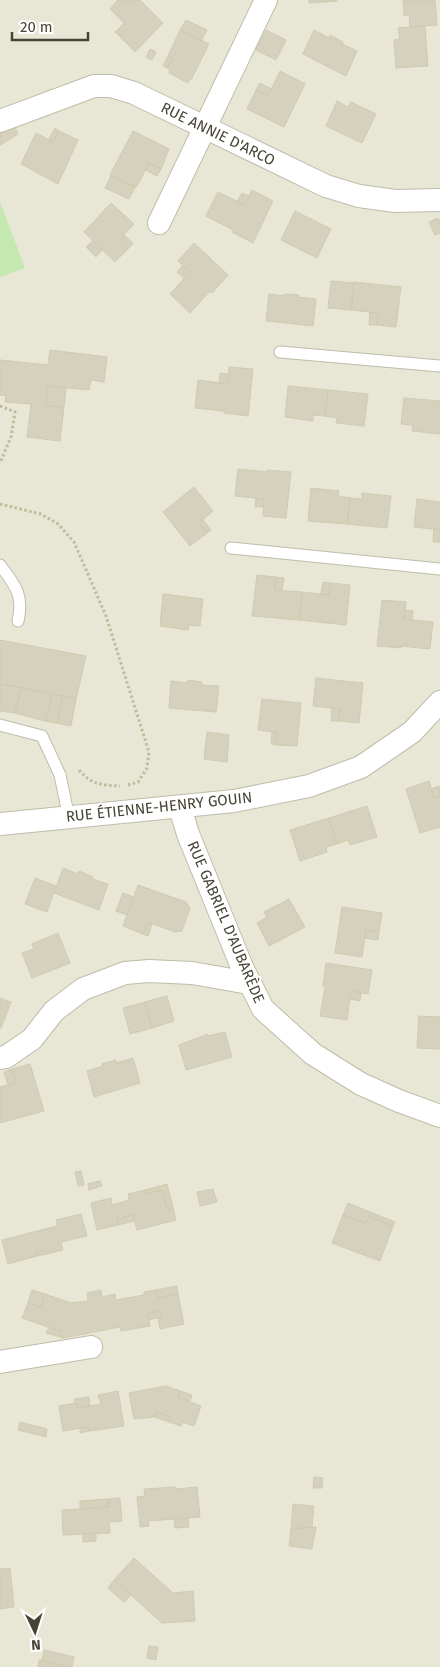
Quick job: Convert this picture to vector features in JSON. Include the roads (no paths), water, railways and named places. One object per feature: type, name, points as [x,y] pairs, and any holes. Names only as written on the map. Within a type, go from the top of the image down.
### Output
[{"type":"street","points":[[159,223],[266,0]]},
{"type":"street","name":"RUE ANNIE D'ARCO","points":[[0,121],[94,86],[111,86],[134,93],[326,186],[359,196],[395,201],[440,200]]},
{"type":"street","name":"RUE ÉTIENNE-HENRY GOUIN","points":[[0,824],[234,802],[309,786],[361,767],[412,732],[440,702]]},
{"type":"street","name":"RUE GABRIEL D'AUBARÈDE","points":[[180,806],[188,834],[249,983],[263,1009],[313,1054],[361,1084],[440,1116]]},
{"type":"street","points":[[0,1058],[6,1057],[32,1039],[54,1011],[83,989],[125,973],[149,971],[192,973],[249,983]]},
{"type":"street","points":[[0,1362],[91,1347]]},
{"type":"lane","points":[[280,352],[440,366]]},
{"type":"lane","points":[[231,548],[440,569]]},
{"type":"lane","points":[[0,565],[15,585],[21,607],[18,621]]},
{"type":"lane","points":[[0,725],[42,736],[60,775],[69,818]]}]
